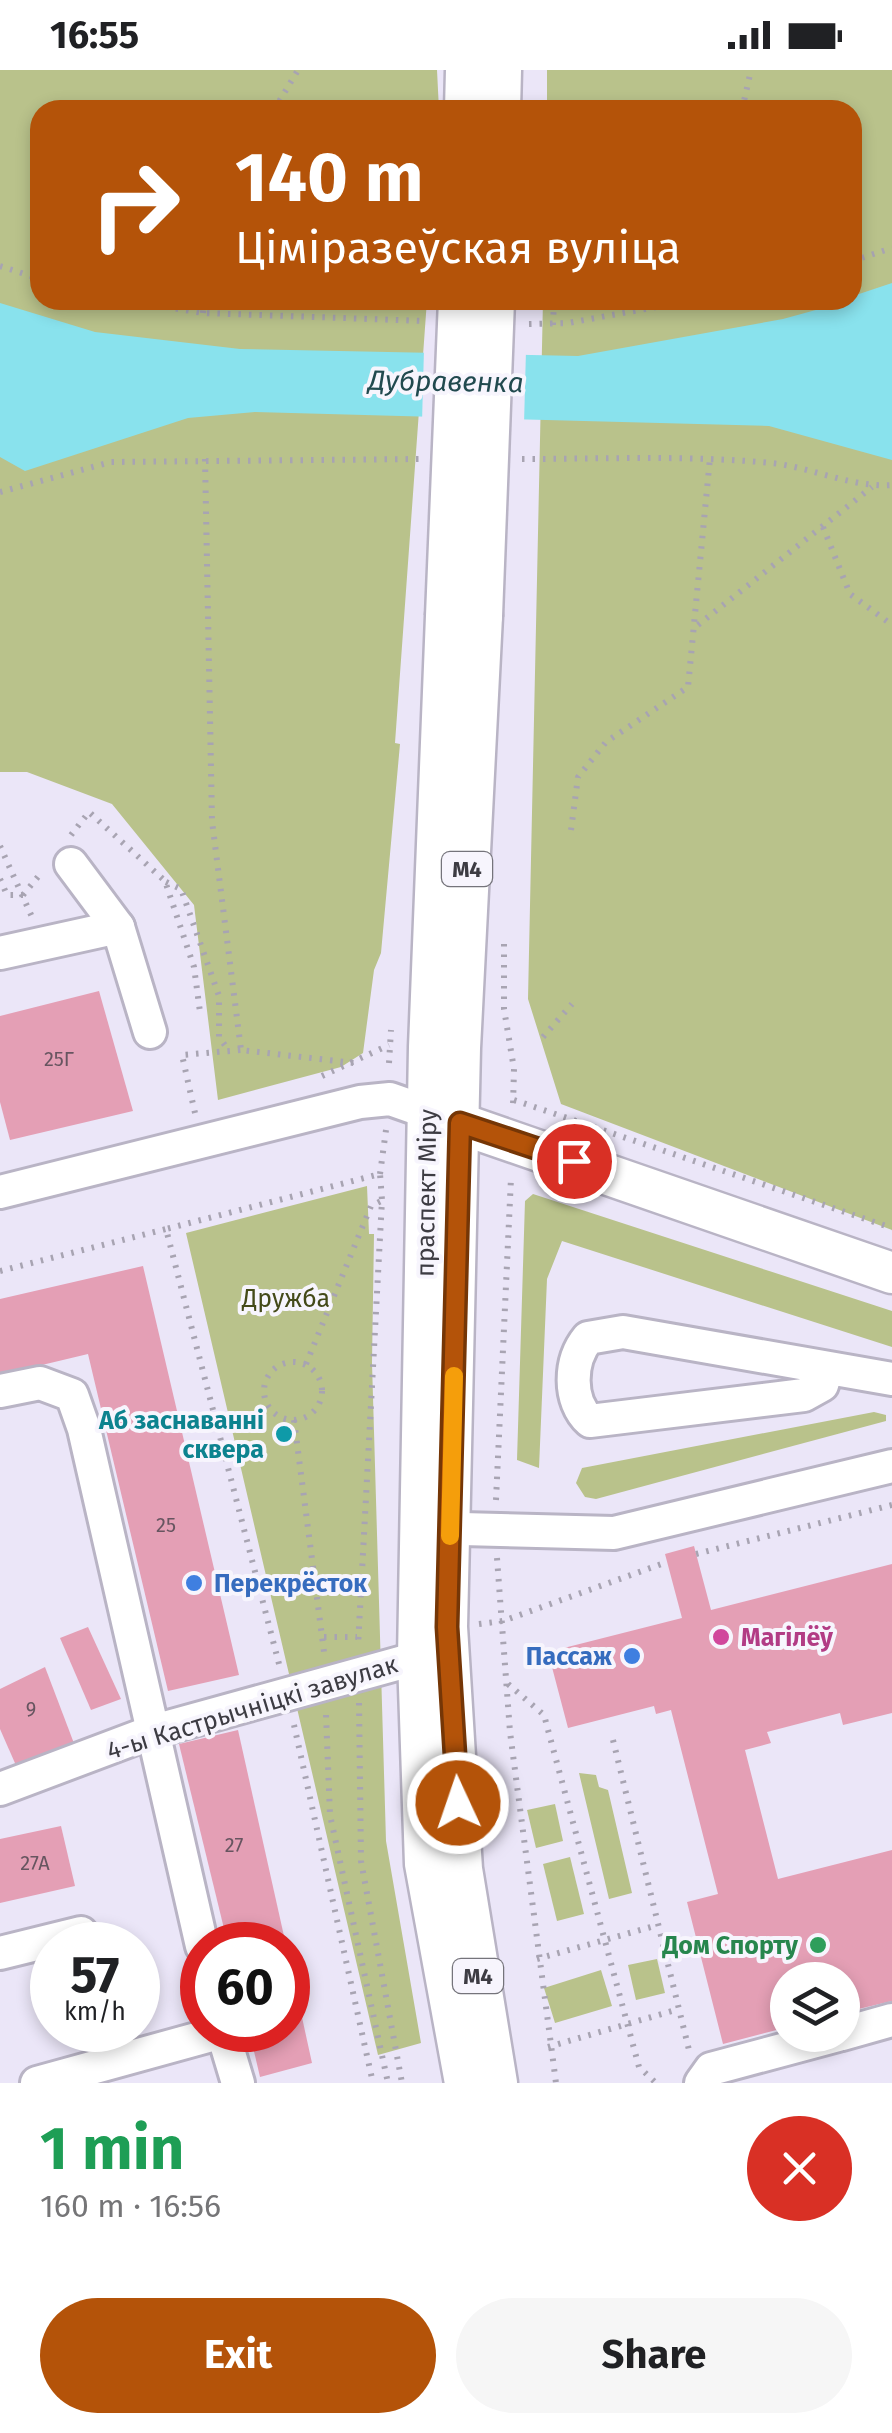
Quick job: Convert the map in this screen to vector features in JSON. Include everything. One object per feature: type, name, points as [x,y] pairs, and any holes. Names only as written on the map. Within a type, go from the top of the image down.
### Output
[{"type":"main road","points":[[465,100],[466,70]]},
{"type":"main road","points":[[500,100],[501,70]]},
{"type":"main road","name":"праспект Міру","points":[[449,311],[464,616],[468,852],[443,1118],[434,1659],[425,1864],[465,2083]]},
{"type":"main road","name":"праспект Міру","points":[[464,616],[505,312]]},
{"type":"main road","points":[[443,1118],[892,1273]]},
{"type":"main road","name":"праспект Міру","points":[[434,1659],[462,1869],[497,2083]]},
{"type":"street","points":[[71,864],[118,928],[150,1032]]},
{"type":"street","points":[[0,953],[118,928]]},
{"type":"street","points":[[0,1192],[360,1102],[390,1099],[443,1118]]},
{"type":"street","points":[[827,1368],[822,1385],[804,1395],[620,1420],[590,1421],[578,1410],[574,1382],[579,1348],[588,1338],[623,1332],[892,1379]]},
{"type":"street","points":[[0,1392],[40,1384],[72,1395],[84,1429],[197,1922]]},
{"type":"street","points":[[435,1528],[614,1533],[892,1466]]},
{"type":"street","name":"4-ы Кастрычніцкі завулак","points":[[1,1786],[154,1731],[286,1692],[434,1659]]},
{"type":"street","points":[[0,1953],[30,1946]]},
{"type":"street","points":[[860,2029],[892,2020]]},
{"type":"street","points":[[37,2083],[180,2043]]},
{"type":"street","points":[[228,2052],[238,2083]]},
{"type":"street","points":[[696,2074],[774,2052]]},
{"type":"path","points":[[280,100],[298,70]]},
{"type":"path","points":[[744,100],[751,70]]},
{"type":"path","points":[[862,258],[892,248]]},
{"type":"path","points":[[0,266],[30,275]]},
{"type":"path","points":[[185,310],[449,311]]},
{"type":"path","points":[[553,325],[554,310]]},
{"type":"path","points":[[505,312],[553,325],[625,310]]},
{"type":"path","points":[[570,830],[578,777],[606,742],[688,687],[697,626],[710,458]]},
{"type":"path","points":[[205,459],[212,820],[241,1050]]},
{"type":"path","points":[[697,626],[874,486]]},
{"type":"path","points":[[823,527],[850,594],[892,626]]},
{"type":"path","points":[[0,846],[23,895],[7,895],[0,879]]},
{"type":"path","points":[[164,881],[182,889],[219,996],[219,1037],[229,1051]]},
{"type":"path","points":[[504,930],[504,1009],[514,1069],[514,1100],[495,1531],[537,1959],[556,2083]]},
{"type":"path","points":[[543,1037],[572,1004]]},
{"type":"path","points":[[196,1116],[182,1055],[241,1050],[354,1063]]},
{"type":"path","points":[[514,1100],[892,1228]]},
{"type":"path","points":[[0,1271],[380,1174],[382,1200],[357,1674],[361,1861],[402,2083]]},
{"type":"path","points":[[306,1364],[371,1206],[382,1200]]},
{"type":"path","points":[[166,1230],[286,1692],[374,2083]]},
{"type":"path","points":[[306,1364],[320,1378],[322,1397],[312,1414],[294,1420],[276,1415],[263,1390],[278,1366],[306,1364]]},
{"type":"path","points":[[294,1420],[324,1637],[330,1815],[388,2083]]},
{"type":"path","points":[[696,1554],[892,1504]]},
{"type":"path","points":[[477,1624],[503,1621],[667,1562]]},
{"type":"path","points":[[324,1637],[358,1638]]},
{"type":"path","points":[[507,1684],[544,1715],[639,2067],[656,2083]]},
{"type":"path","points":[[613,1740],[696,2074]]},
{"type":"path","points":[[537,1959],[658,1925]]},
{"type":"path","points":[[548,2047],[679,2009]]},
{"type":"green space","points":[[0,70],[437,70],[438,100],[30,100],[30,310],[426,310],[395,743],[400,744],[381,953],[374,970],[363,1053],[341,1067],[218,1100],[194,905],[112,804],[27,772],[0,772]]},
{"type":"green space","points":[[547,70],[892,70],[892,1230],[561,1104],[528,999],[543,310],[862,310],[862,100],[547,100]]},
{"type":"green space","name":"Дружба","points":[[367,1186],[369,1234],[374,1234],[372,1363],[386,1841],[421,2043],[378,2055],[186,1233]]},
{"type":"green space","points":[[533,1194],[892,1311],[892,1347],[562,1241],[547,1279],[539,1468],[517,1460],[525,1201]]},
{"type":"green space","points":[[874,1412],[886,1415],[886,1421],[596,1499],[585,1497],[576,1483],[582,1468]]},
{"type":"green space","points":[[579,1773],[596,1775],[599,1787],[608,1790],[632,1893],[609,1899]]},
{"type":"green space","points":[[555,1804],[563,1841],[536,1848],[527,1810]]},
{"type":"green space","points":[[570,1857],[584,1914],[557,1921],[543,1864]]},
{"type":"green space","points":[[657,1959],[665,1993],[636,2000],[628,1965]]},
{"type":"green space","points":[[601,1970],[612,2006],[555,2023],[544,1988]]},
{"type":"water","name":"Дубравенка","points":[[892,283],[892,460],[769,426],[255,412],[188,418],[25,471],[0,457],[0,303],[95,332],[240,349],[578,356],[816,310],[862,310],[862,293]]},
{"type":"pier","points":[[424,349],[526,350],[524,424],[422,422]]},
{"type":"building","points":[[99,991],[133,1111],[10,1140],[0,1102],[0,1016]]},
{"type":"building","points":[[143,1266],[239,1675],[168,1691],[88,1354],[0,1375],[0,1299]]},
{"type":"building","points":[[694,1546],[711,1610],[892,1564],[892,1713],[843,1725],[840,1713],[767,1732],[771,1743],[745,1750],[778,1879],[892,1850],[892,2001],[860,2009],[860,1962],[770,1962],[770,2032],[723,2044],[687,1902],[718,1894],[671,1710],[656,1714],[654,1706],[568,1728],[548,1652],[682,1618],[665,1554]]},
{"type":"building","points":[[88,1627],[121,1699],[91,1710],[60,1638]]},
{"type":"building","points":[[45,1667],[75,1746],[18,1770],[0,1729],[0,1689]]},
{"type":"building","points":[[238,1730],[281,1922],[222,1922],[179,1744]]},
{"type":"building","points":[[61,1826],[75,1886],[0,1903],[0,1839]]},
{"type":"building","points":[[254,2052],[310,2052],[312,2063],[260,2077]]},
{"type":"slow traffic","points":[[450,1536],[454,1376]]},
{"type":"place","name":"Аб заснаванні сквера","points":[[284,1434]]},
{"type":"place","name":"Перекрёсток","points":[[194,1583]]},
{"type":"place","name":"Магілёў","points":[[721,1637]]},
{"type":"place","name":"Пассаж","points":[[632,1656]]},
{"type":"place","name":"Дом Спорту","points":[[818,1945]]},
{"type":"route","points":[[458,1803],[447,1627],[460,1123],[574,1161]]}]
